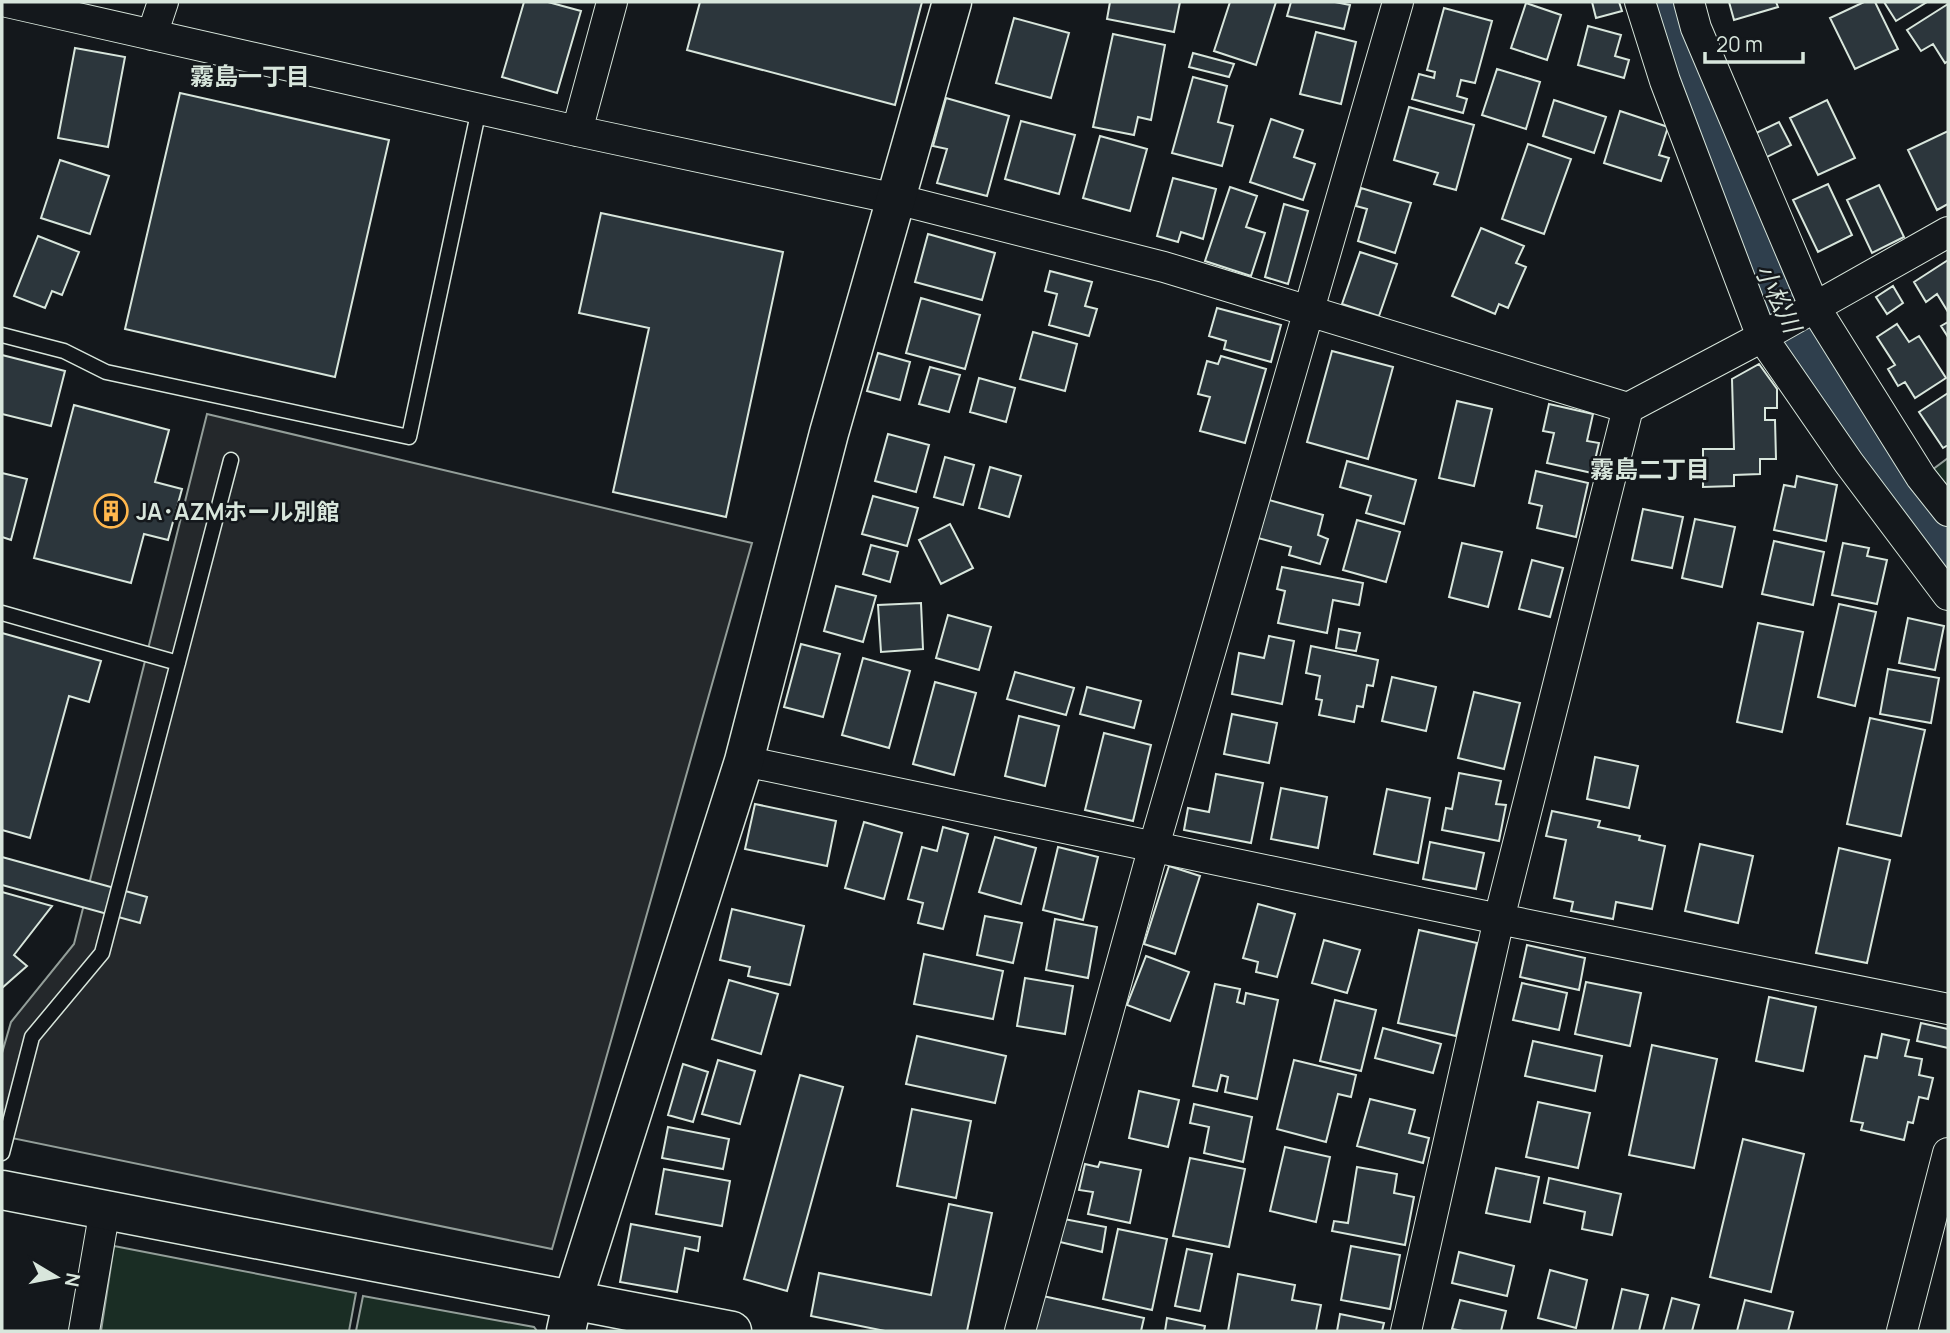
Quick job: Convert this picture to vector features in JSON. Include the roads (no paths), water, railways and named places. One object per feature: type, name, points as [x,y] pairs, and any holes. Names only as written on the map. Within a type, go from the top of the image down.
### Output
[{"type":"street","points":[[7,2],[896,200],[1164,267],[1628,408],[1762,337],[1948,232]]},
{"type":"street","points":[[152,35],[163,2]]},
{"type":"street","points":[[577,131],[612,2]]},
{"type":"street","points":[[570,1315],[744,761],[829,433],[952,2]]},
{"type":"street","points":[[1020,1331],[1154,846],[1398,2]]},
{"type":"street","points":[[1640,2],[1665,81],[1762,337],[1849,463],[1948,595]]},
{"type":"street","points":[[1689,2],[1696,28],[1814,306],[1921,477],[1948,512]]},
{"type":"street","points":[[1406,1331],[1499,919],[1628,408]]},
{"type":"street","points":[[744,761],[1499,919],[1948,1009]]},
{"type":"street","points":[[1902,1331],[1948,1153]]},
{"type":"street","points":[[2,1190],[105,1209],[570,1315],[732,1331]]},
{"type":"street","points":[[84,1331],[105,1209]]},
{"type":"lane","points":[[2,335],[64,351],[106,372],[409,437],[479,109]]},
{"type":"lane","points":[[2,1153],[32,1037],[102,953],[231,460]]},
{"type":"lane","points":[[2,614],[178,663]]},
{"type":"waterway","name":"小松川","points":[[1663,2],[1679,67],[1763,268],[1827,397],[1948,567]]},
{"type":"place","name":"JA･AZMホール別館","points":[[111,511]]},
{"type":"district","name":"霧島一丁目","points":[[250,75]]},
{"type":"district","name":"霧島二丁目","points":[[1650,468]]}]
